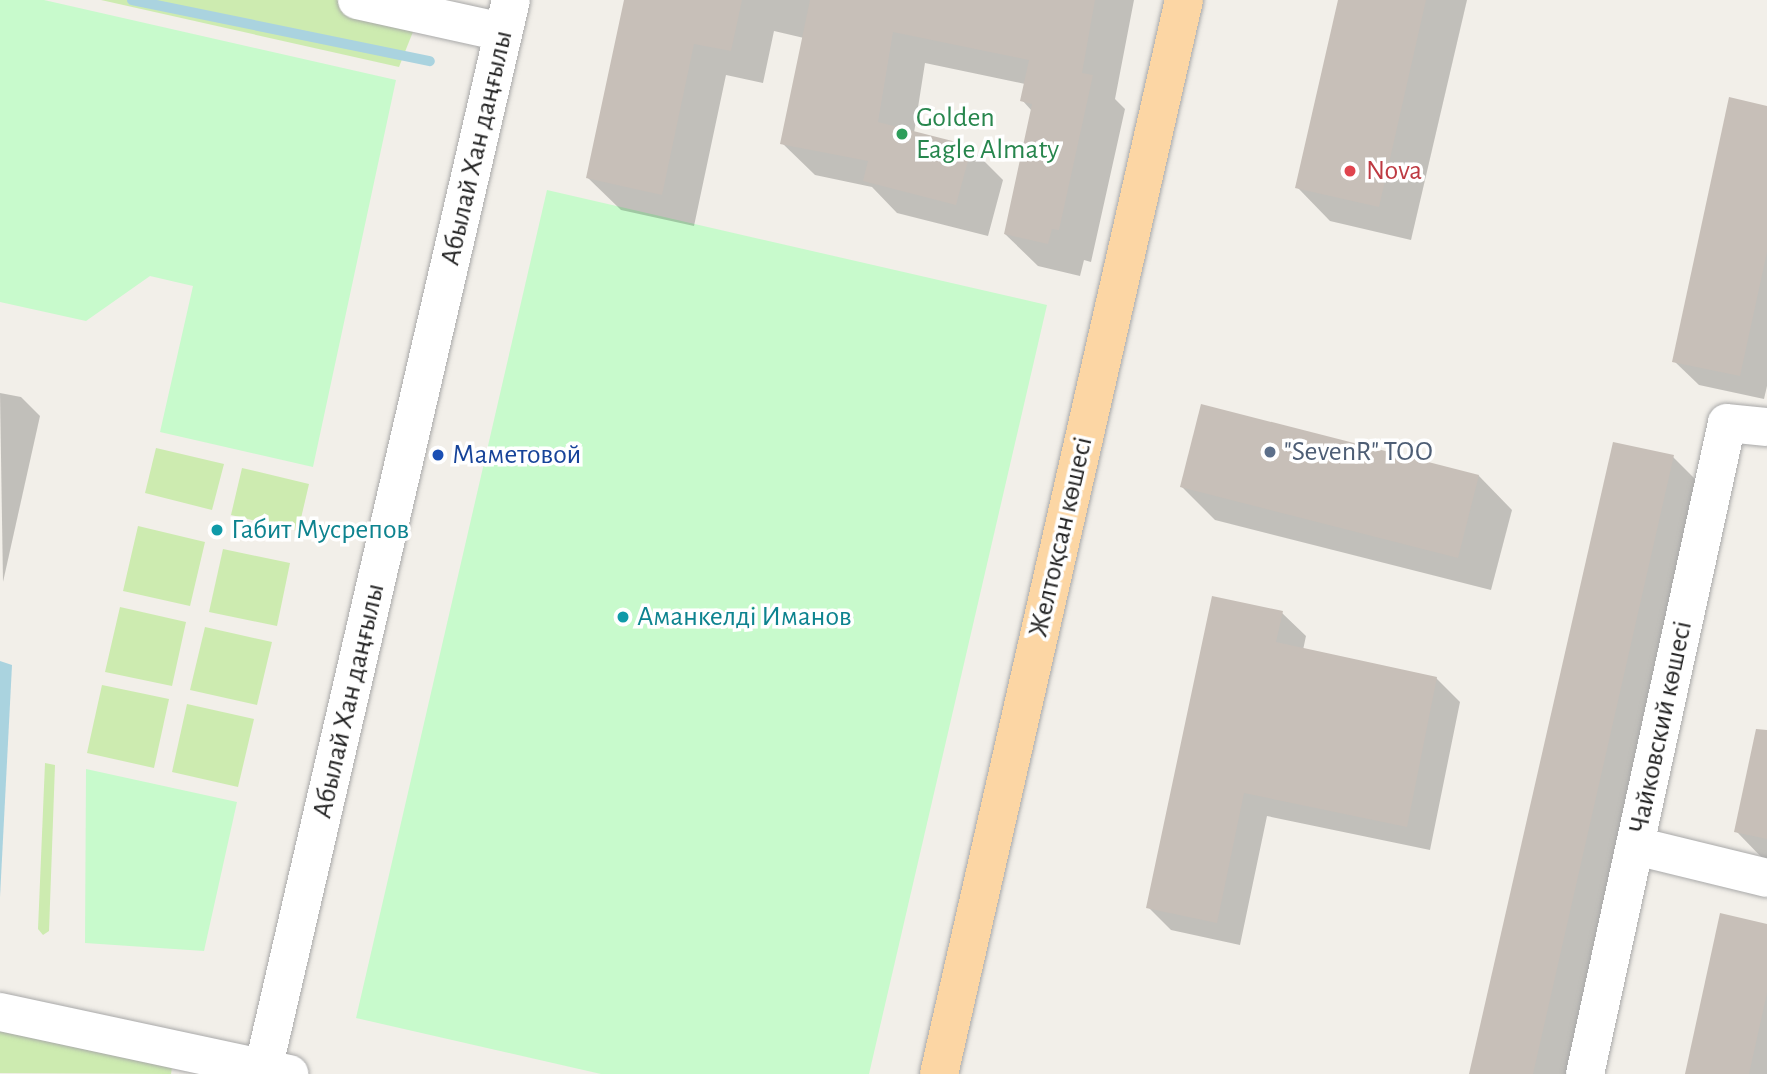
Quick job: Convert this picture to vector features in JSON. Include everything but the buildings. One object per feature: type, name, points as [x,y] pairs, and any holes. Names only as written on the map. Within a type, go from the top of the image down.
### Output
[{"type":"main road","name":"Желтоқсан көшесі","points":[[939,1074],[1184,0]]},
{"type":"street","points":[[357,0],[507,16]]},
{"type":"street","name":"Абылай Хан даңғылы","points":[[272,1072],[507,16]]},
{"type":"street","name":"Чайковский көшесі","points":[[1585,1074],[1727,423],[1767,427]]},
{"type":"street","points":[[1636,846],[1767,878]]},
{"type":"street","points":[[0,1012],[272,1072]]},
{"type":"green space","points":[[0,0],[44,0],[396,80],[313,467],[160,432],[193,286],[150,276],[86,321],[0,302]]},
{"type":"green space","points":[[101,0],[357,0],[420,14],[399,67]]},
{"type":"green space","points":[[547,190],[1047,305],[869,1074],[601,1074],[356,1018]]},
{"type":"green space","points":[[156,448],[224,464],[212,510],[145,493]]},
{"type":"green space","points":[[242,468],[309,484],[298,531],[231,515]]},
{"type":"green space","points":[[138,526],[205,542],[190,606],[123,591]]},
{"type":"green space","points":[[223,549],[290,563],[277,626],[209,612]]},
{"type":"green space","points":[[120,607],[186,622],[172,686],[105,672]]},
{"type":"green space","points":[[205,627],[272,642],[257,705],[190,690]]},
{"type":"green space","points":[[102,685],[169,699],[154,768],[87,753]]},
{"type":"green space","points":[[187,704],[254,719],[238,787],[172,772]]},
{"type":"green space","points":[[45,763],[55,765],[49,931],[43,935],[38,929]]},
{"type":"green space","points":[[86,769],[237,802],[204,951],[85,943]]},
{"type":"green space","points":[[0,1031],[172,1068],[171,1074],[0,1073]]},
{"type":"water","points":[[0,661],[12,665],[0,897]]},
{"type":"waterway","points":[[132,0],[430,61]]},
{"type":"place","name":"Golden Eagle Almaty","points":[[902,134]]},
{"type":"place","name":"Nova","points":[[1350,171]]},
{"type":"place","name":"\"SevenR\" ТОО","points":[[1270,452]]},
{"type":"place","name":"Маметовой","points":[[438,455]]},
{"type":"place","name":"Габит Мусрепов","points":[[217,530]]},
{"type":"place","name":"Аманкелді Иманов","points":[[623,617]]}]
